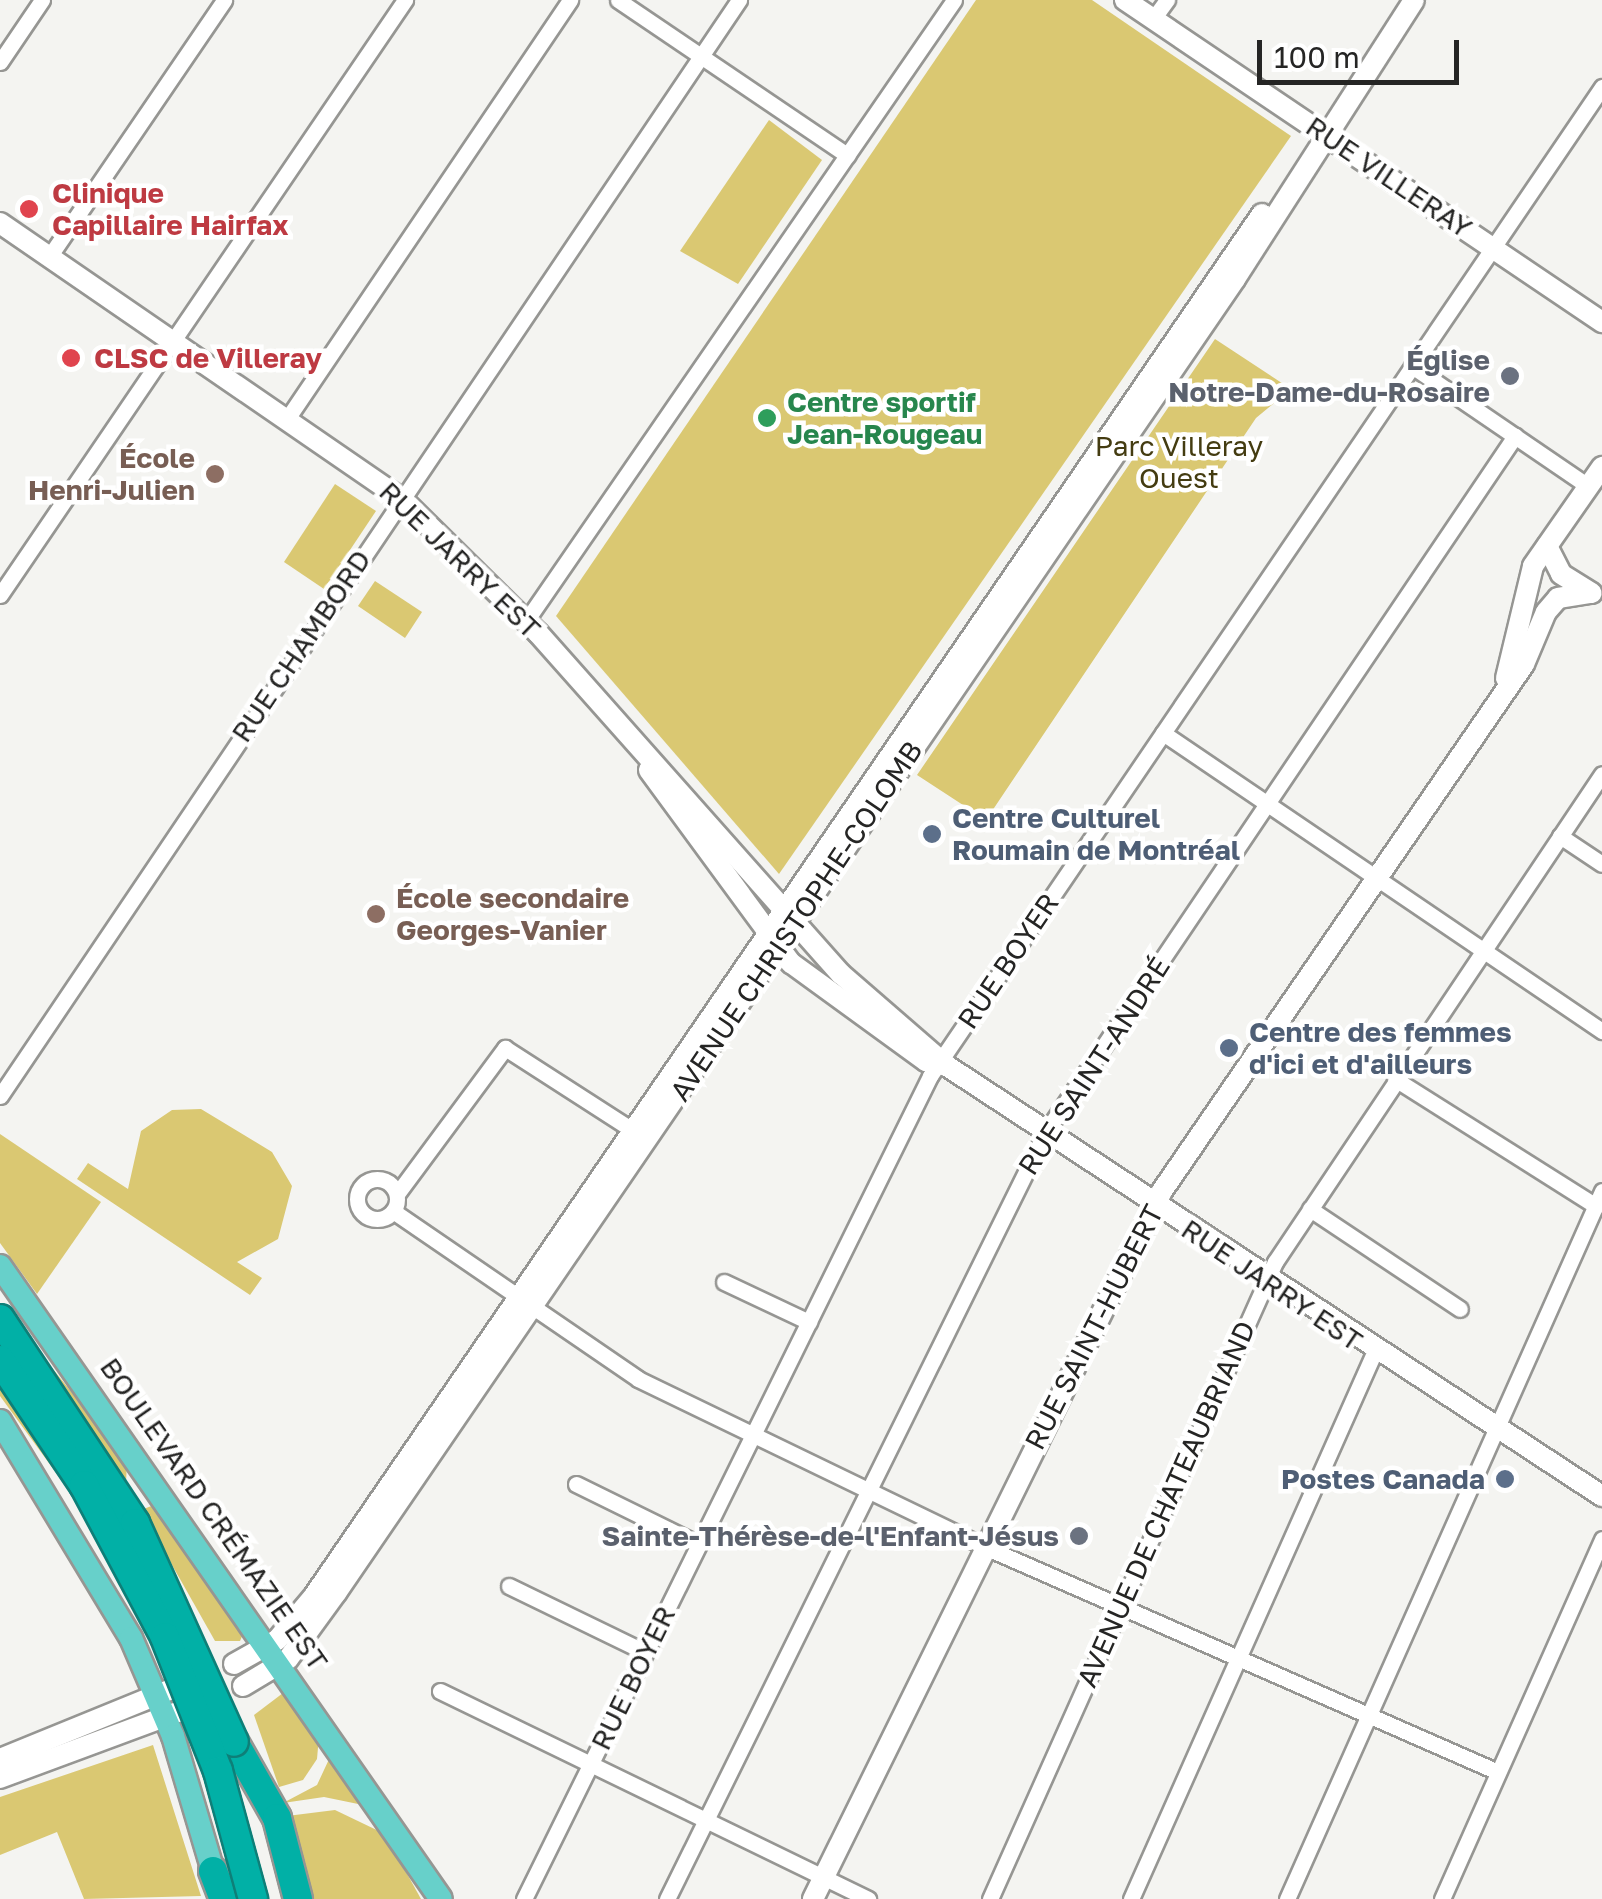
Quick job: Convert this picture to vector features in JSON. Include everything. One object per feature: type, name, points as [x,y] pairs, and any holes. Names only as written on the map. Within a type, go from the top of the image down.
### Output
[{"type":"highway","points":[[0,1319],[148,1548],[234,1742],[277,1818],[298,1899]]},
{"type":"highway","points":[[0,1360],[84,1485],[165,1637],[218,1771],[253,1899]]},
{"type":"highway","points":[[234,1742],[278,1899]]},
{"type":"highway","points":[[212,1871],[221,1899]]},
{"type":"main road","name":"RUE VILLERAY","points":[[1125,0],[1602,322]]},
{"type":"main road","name":"AVENUE CHRISTOPHE-COLOMB","points":[[243,1686],[276,1654],[525,1303],[1220,268],[1324,133],[1414,0]]},
{"type":"main road","name":"RUE JARRY EST","points":[[0,224],[403,500],[526,621],[644,759],[788,916],[942,1063]]},
{"type":"main road","name":"RUE SAINT-HUBERT","points":[[1502,690],[1530,573],[1602,466]]},
{"type":"main road","points":[[1546,546],[1554,566],[1596,596]]},
{"type":"main road","name":"RUE SAINT-HUBERT","points":[[813,1899],[1154,1207],[1502,690],[1552,604],[1596,596]]},
{"type":"main road","name":"RUE JARRY EST","points":[[644,759],[772,939],[839,1002],[942,1063],[1374,1353],[1602,1496]]},
{"type":"main road","name":"AVENUE CHRISTOPHE-COLOMB","points":[[525,1303],[632,1130],[772,939]]},
{"type":"main road","name":"BOULEVARD CRÉMAZIE EST","points":[[0,1266],[37,1332],[156,1481],[428,1868]]},
{"type":"main road","points":[[0,1421],[82,1527],[170,1702],[212,1871]]},
{"type":"main road","points":[[134,1497],[156,1481]]},
{"type":"main road","name":"AVENUE CHRISTOPHE-COLOMB","points":[[234,1664],[276,1654]]},
{"type":"main road","points":[[0,1758],[170,1702]]},
{"type":"main road","points":[[0,1778],[170,1702]]},
{"type":"main road","points":[[428,1868],[441,1899]]},
{"type":"main road","points":[[428,1868],[454,1899]]},
{"type":"street","points":[[0,62],[42,0]]},
{"type":"street","points":[[49,257],[224,0]]},
{"type":"street","points":[[0,595],[405,0]]},
{"type":"street","points":[[287,419],[570,0]]},
{"type":"street","points":[[618,0],[847,156]]},
{"type":"street","name":"RUE CHAMBORD","points":[[0,1096],[739,0]]},
{"type":"street","points":[[526,621],[954,0]]},
{"type":"street","points":[[1154,19],[1167,0]]},
{"type":"street","name":"RUE BOYER","points":[[524,1899],[809,1322],[942,1063],[1602,87]]},
{"type":"street","points":[[1412,366],[1588,486]]},
{"type":"street","name":"RUE SAINT-ANDRÉ","points":[[667,1899],[1045,1133],[1515,436]]},
{"type":"street","points":[[1163,733],[1602,1031]]},
{"type":"street","name":"AVENUE DE CHATEAUBRIAND","points":[[990,1899],[1266,1282],[1395,1079],[1602,774]]},
{"type":"street","points":[[1560,836],[1602,864]]},
{"type":"street","points":[[393,1212],[397,1194],[505,1048],[632,1130]]},
{"type":"street","points":[[1287,1899],[1599,1198],[1395,1079]]},
{"type":"street","points":[[397,1194],[378,1178],[357,1194],[368,1217],[393,1212],[624,1372],[985,1547],[1498,1772]]},
{"type":"street","points":[[1310,1209],[1460,1309]]},
{"type":"street","points":[[724,1282],[809,1322]]},
{"type":"street","points":[[1131,1899],[1374,1353]]},
{"type":"street","points":[[576,1484],[698,1544]]},
{"type":"street","points":[[1442,1899],[1602,1539]]},
{"type":"street","points":[[509,1586],[645,1652]]},
{"type":"street","points":[[440,1691],[868,1899]]},
{"type":"green space","points":[[976,0],[1092,0],[1291,136],[779,874],[556,616]]},
{"type":"green space","points":[[769,120],[822,160],[738,284],[680,251]]},
{"type":"green space","name":"Parc Villeray Ouest","points":[[1215,339],[1291,389],[1256,418],[986,820],[917,775]]},
{"type":"green space","points":[[335,484],[376,511],[324,589],[284,562]]},
{"type":"green space","points":[[375,581],[422,612],[405,638],[358,606]]},
{"type":"green space","points":[[201,1109],[272,1152],[292,1186],[278,1239],[237,1262],[262,1278],[250,1295],[77,1179],[88,1163],[128,1189],[141,1131],[172,1110]]},
{"type":"green space","points":[[0,1134],[101,1202],[37,1294],[0,1243]]},
{"type":"green space","points":[[40,1353],[127,1461],[126,1484],[62,1384]]},
{"type":"green space","points":[[0,1381],[38,1435],[81,1507],[0,1396]]},
{"type":"green space","points":[[154,1505],[243,1634],[240,1641],[215,1641],[141,1510]]},
{"type":"green space","points":[[287,1690],[319,1736],[317,1759],[303,1780],[279,1787],[254,1715]]},
{"type":"green space","points":[[153,1745],[201,1896],[84,1899],[57,1832],[0,1855],[0,1797]]},
{"type":"green space","points":[[331,1755],[363,1805],[324,1797],[283,1803],[317,1785]]},
{"type":"green space","points":[[335,1810],[385,1834],[421,1899],[307,1899],[287,1816]]},
{"type":"place","name":"Clinique Capillaire Hairfax","points":[[29,209]]},
{"type":"place","name":"CLSC de Villeray","points":[[71,358]]},
{"type":"place","name":"Église Notre-Dame-du-Rosaire","points":[[1510,376]]},
{"type":"place","name":"Centre sportif Jean-Rougeau","points":[[767,418]]},
{"type":"place","name":"École Henri-Julien","points":[[215,474]]},
{"type":"place","name":"Centre Culturel Roumain de Montréal","points":[[932,834]]},
{"type":"place","name":"École secondaire Georges-Vanier","points":[[376,914]]},
{"type":"place","name":"Centre des femmes d'ici et d'ailleurs","points":[[1229,1048]]},
{"type":"place","name":"Postes Canada","points":[[1505,1479]]},
{"type":"place","name":"Sainte-Thérèse-de-l'Enfant-Jésus","points":[[1079,1536]]}]
